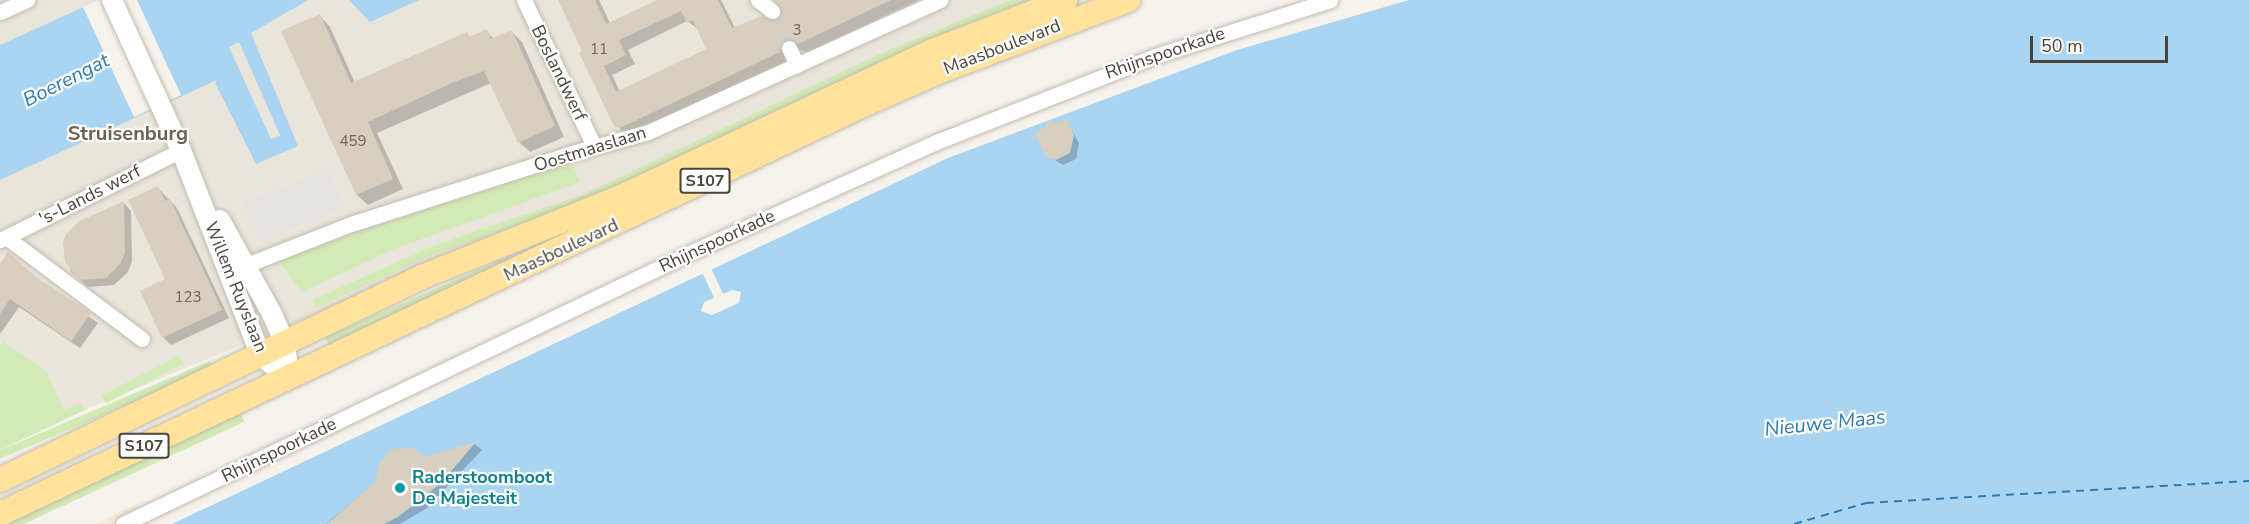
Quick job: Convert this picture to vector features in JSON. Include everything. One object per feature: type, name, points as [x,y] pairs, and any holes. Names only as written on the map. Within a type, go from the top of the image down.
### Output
[{"type":"main road","name":"Maasboulevard","points":[[0,480],[422,277],[620,198],[891,70],[1065,0]]},
{"type":"main road","name":"Maasboulevard","points":[[0,514],[863,105],[952,66],[1128,0]]},
{"type":"street","points":[[0,12],[27,0]]},
{"type":"street","name":"Willem Ruyslaan","points":[[112,0],[238,268],[285,344],[289,378]]},
{"type":"street","name":"Boslandwerf","points":[[524,0],[594,146]]},
{"type":"street","points":[[758,0],[772,11]]},
{"type":"street","name":"Oostmaaslaan","points":[[238,268],[351,224],[594,146],[648,132],[941,0]]},
{"type":"street","name":"Rhijnspoorkade","points":[[123,524],[696,250],[936,142],[1155,56],[1330,0]]},
{"type":"street","points":[[789,48],[797,65]]},
{"type":"street","name":"'s-Lands werf","points":[[3,238],[181,150]]},
{"type":"street","points":[[3,238],[142,339]]},
{"type":"street","name":"Willem Ruyslaan","points":[[238,268],[261,356],[289,378]]},
{"type":"shaded area","points":[[0,0],[1071,0],[0,445]]},
{"type":"shaded area","points":[[328,169],[343,207],[259,241],[244,203]]},
{"type":"shaded area","points":[[137,504],[148,524],[94,524]]},
{"type":"green space","points":[[1010,0],[1034,0],[594,199],[434,254],[316,308],[313,300],[430,247],[582,195],[877,55]]},
{"type":"green space","points":[[573,165],[580,182],[394,249],[302,292],[278,259],[503,183]]},
{"type":"green space","points":[[510,256],[512,260],[329,346],[325,337]]},
{"type":"green space","points":[[3,342],[46,371],[64,410],[81,403],[85,410],[0,450],[0,347]]},
{"type":"green space","points":[[179,356],[183,364],[106,404],[101,395]]},
{"type":"green space","points":[[210,361],[213,368],[0,459],[0,450]]},
{"type":"green space","points":[[240,412],[244,422],[24,524],[4,524]]},
{"type":"water","name":"Boerengat","points":[[99,0],[308,0],[251,33],[298,146],[256,164],[215,83],[217,80],[0,180],[0,45]],"holes":[[[239,42],[280,136],[271,139],[229,47]]]},
{"type":"water","points":[[349,0],[419,0],[370,22]]},
{"type":"water","name":"Nieuwe Maas","points":[[1409,0],[2249,0],[2249,524],[172,524],[948,158],[1237,50]]},
{"type":"pier","points":[[99,0],[137,0],[181,95],[134,117],[83,7]]},
{"type":"pier","points":[[711,268],[723,294],[732,290],[741,292],[739,303],[712,315],[701,311],[704,302],[714,298],[702,272]]},
{"type":"building","points":[[558,0],[595,0],[606,24],[657,0],[718,0],[732,28],[762,16],[776,20],[782,12],[774,0],[891,0],[798,44],[784,39],[780,52],[620,128],[614,126],[579,53],[582,51]],"holes":[[[681,11],[687,23],[693,20],[706,49],[616,92],[604,66],[626,55],[619,40]]]},
{"type":"building","points":[[320,14],[351,83],[467,32],[469,37],[487,29],[491,39],[512,30],[555,126],[518,143],[484,71],[454,82],[368,122],[393,179],[356,195],[281,31]]},
{"type":"building","points":[[1066,118],[1074,135],[1070,153],[1056,160],[1047,157],[1034,133],[1045,128],[1048,121],[1055,123]]},
{"type":"building","points":[[158,186],[165,201],[170,199],[222,310],[162,338],[140,291],[165,279],[128,200]]},
{"type":"building","points":[[124,201],[125,253],[120,264],[106,278],[79,280],[65,262],[63,243],[66,234],[80,221]]},
{"type":"building","points":[[8,252],[36,277],[91,313],[71,341],[10,299],[0,314],[0,264]]},
{"type":"building","name":"Raderstoomboot De Majesteit","points":[[476,442],[441,483],[398,517],[384,524],[327,524],[376,481],[379,463],[391,449],[413,448],[425,457]]},
{"type":"ferry route","points":[[1794,524],[1866,503],[2249,481]]},
{"type":"tunnel","points":[[772,11],[789,48]]},
{"type":"place","name":"Raderstoomboot De Majesteit","points":[[400,488]]},
{"type":"district","name":"Struisenburg","points":[[128,133]]}]
